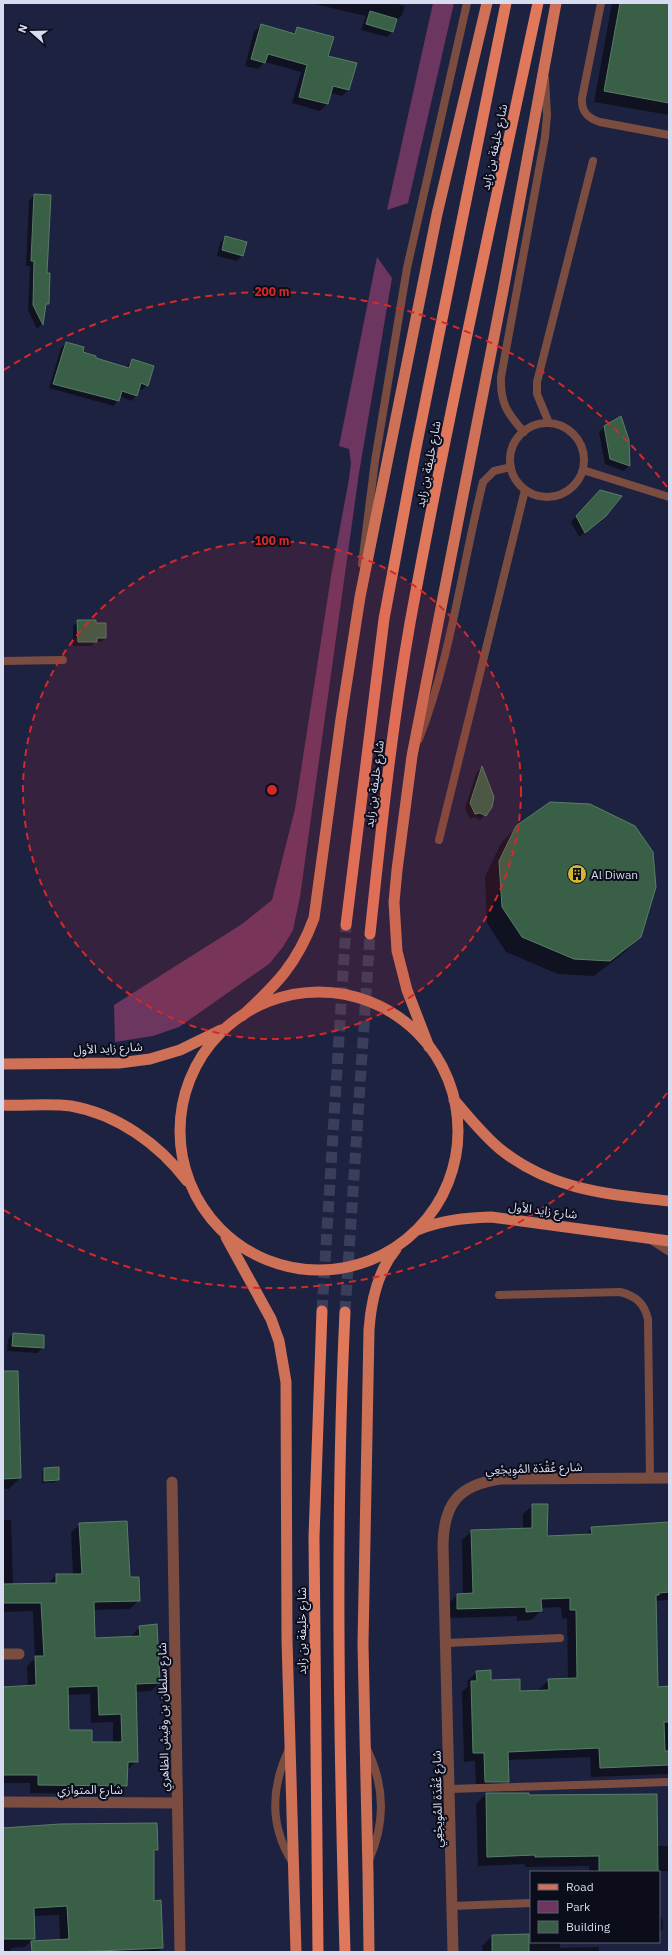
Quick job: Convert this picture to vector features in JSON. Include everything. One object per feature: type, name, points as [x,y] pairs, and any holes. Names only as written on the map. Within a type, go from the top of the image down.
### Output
[{"type":"highway","name":"شارع خليفة بن زايد","points":[[346,925],[384,620],[417,446],[506,3]]},
{"type":"highway","name":"شارع خليفة بن زايد","points":[[370,934],[386,784],[410,625],[478,283],[538,3]]},
{"type":"highway","name":"شارع خليفة بن زايد","points":[[318,1952],[314,1538],[322,1311]]},
{"type":"highway","points":[[345,1312],[340,1424],[338,1537],[345,1952]]},
{"type":"main road","points":[[193,1190],[182,1155],[181,1125],[184,1101],[189,1084],[200,1062],[217,1038],[272,989],[293,963],[301,949],[314,918],[340,727],[360,597],[438,214],[487,3]]},
{"type":"main road","points":[[368,1952],[368,1863],[363,1644],[365,1484],[370,1312],[378,1281],[388,1259],[415,1231],[441,1198],[455,1157],[457,1129],[454,1100],[447,1078],[429,1047],[406,990],[401,971],[395,931],[394,902],[412,756],[503,291],[556,3]]},
{"type":"main road","points":[[242,1016],[271,1001],[286,997],[318,992],[344,995],[365,1000],[394,1014],[419,1035],[429,1047]]},
{"type":"main road","name":"شارع زايد الأول","points":[[3,1064],[119,1063],[150,1059],[180,1050],[230,1025]]},
{"type":"main road","name":"شارع زايد الأول","points":[[454,1100],[499,1148],[525,1167],[554,1181],[585,1190],[669,1201]]},
{"type":"main road","points":[[3,1105],[70,1106],[100,1114],[127,1127],[153,1144],[175,1165],[193,1190],[203,1208],[222,1231],[236,1243],[257,1256],[285,1266],[303,1269],[338,1269],[356,1265],[389,1251],[404,1241]]},
{"type":"main road","name":"شارع زايد الأول","points":[[415,1231],[439,1222],[465,1218],[491,1217],[669,1240]]},
{"type":"main road","points":[[222,1231],[271,1319],[279,1341],[286,1382],[287,1640],[296,1952]]},
{"type":"street","points":[[651,1238],[669,1250]]},
{"type":"street","name":"شارع عُقْدَة المُوِيجْعِي","points":[[453,1952],[447,1643],[443,1524],[450,1506],[463,1492],[480,1482],[500,1479],[669,1478]]},
{"type":"street","name":"شارع سلطان بن وقيش الظاهري","points":[[172,1482],[180,1952]]},
{"type":"street","points":[[3,1654],[19,1654]]},
{"type":"street","name":"شارع المتوازي","points":[[3,1802],[177,1803]]},
{"type":"lane","points":[[360,597],[365,528],[395,332],[412,246],[468,3]]},
{"type":"lane","points":[[601,3],[582,98],[582,106],[585,114],[596,121],[669,135]]},
{"type":"lane","points":[[524,432],[509,415],[503,403],[500,390],[501,377],[545,137],[547,115],[544,71]]},
{"type":"lane","points":[[549,423],[537,394],[537,382],[593,162]]},
{"type":"lane","points":[[549,423],[560,426],[577,438],[582,448],[584,459],[583,470],[574,486],[559,495],[541,497],[525,490],[514,475],[511,467],[511,454],[516,442],[524,432],[536,426],[549,423]]},
{"type":"lane","points":[[412,756],[434,695],[483,482],[494,471],[511,467]]},
{"type":"lane","points":[[583,470],[669,497]]},
{"type":"lane","points":[[439,840],[525,490]]},
{"type":"lane","points":[[3,661],[63,660]]},
{"type":"lane","points":[[499,1295],[620,1292],[630,1294],[639,1300],[645,1309],[648,1319],[650,1478]]},
{"type":"lane","points":[[447,1643],[560,1638]]},
{"type":"lane","points":[[290,1746],[280,1766],[276,1786],[275,1808],[278,1829],[285,1850],[294,1863]]},
{"type":"lane","points":[[365,1746],[377,1772],[382,1807],[380,1828],[368,1863]]},
{"type":"lane","points":[[450,1790],[669,1782]]},
{"type":"lane","points":[[452,1906],[530,1903]]},
{"type":"green space","points":[[433,3],[454,3],[408,203],[387,210]]},
{"type":"green space","points":[[377,257],[392,278],[359,473],[300,897],[293,930],[283,947],[269,964],[179,1027],[153,1036],[115,1042],[114,1005],[242,924],[272,900],[295,809],[331,576],[349,479],[351,463],[349,449],[339,446]]},
{"type":"building","points":[[620,3],[669,3],[669,103],[604,91]]},
{"type":"building","points":[[370,11],[397,19],[393,32],[366,24]]},
{"type":"building","points":[[261,24],[295,34],[297,27],[334,37],[328,56],[357,63],[349,90],[333,86],[328,104],[299,97],[307,65],[268,54],[265,63],[251,59]]},
{"type":"building","points":[[34,194],[51,195],[47,273],[50,273],[49,304],[46,304],[43,325],[33,305],[34,261],[31,261]]},
{"type":"building","points":[[225,236],[247,242],[243,256],[222,250]]},
{"type":"building","points":[[66,342],[84,347],[83,352],[96,356],[96,358],[129,368],[132,359],[154,366],[148,386],[141,383],[137,396],[122,391],[119,401],[53,384]]},
{"type":"building","points":[[621,416],[629,440],[630,466],[610,459],[604,426]]},
{"type":"building","points":[[600,490],[622,496],[606,516],[585,533],[576,516]]},
{"type":"building","points":[[77,620],[96,620],[96,623],[106,623],[106,638],[97,638],[97,642],[78,642]]},
{"type":"building","points":[[482,766],[494,797],[492,807],[486,816],[480,813],[475,814],[470,803]]},
{"type":"building","name":"Al Diwan","points":[[550,802],[590,804],[635,826],[653,852],[656,887],[641,937],[610,961],[574,959],[522,937],[502,907],[499,861],[516,826]]},
{"type":"building","points":[[13,1333],[44,1335],[44,1348],[12,1346]]},
{"type":"building","points":[[3,1371],[18,1371],[21,1478],[3,1479]]},
{"type":"building","points":[[59,1467],[59,1480],[44,1481],[44,1468]]},
{"type":"building","points":[[532,1504],[548,1504],[547,1536],[592,1534],[591,1527],[669,1522],[669,1592],[659,1593],[659,1595],[656,1595],[658,1687],[669,1686],[669,1722],[664,1722],[665,1751],[669,1751],[669,1765],[600,1768],[599,1748],[508,1752],[509,1782],[485,1782],[484,1753],[473,1753],[471,1681],[477,1681],[476,1671],[491,1670],[491,1680],[520,1679],[520,1691],[549,1690],[548,1679],[577,1678],[576,1610],[570,1610],[570,1598],[541,1599],[542,1611],[526,1612],[526,1607],[457,1609],[457,1594],[473,1593],[471,1530],[532,1528]]},
{"type":"building","points":[[127,1521],[130,1577],[139,1577],[140,1601],[94,1602],[95,1638],[140,1636],[139,1626],[157,1624],[160,1683],[136,1684],[138,1762],[128,1762],[127,1786],[38,1785],[38,1775],[3,1775],[3,1687],[36,1685],[35,1656],[44,1656],[41,1603],[3,1603],[3,1584],[56,1583],[56,1574],[82,1574],[79,1523]],"holes":[[[98,1686],[99,1715],[121,1714],[122,1742],[92,1742],[92,1730],[69,1730],[68,1687]]]},
{"type":"building","points":[[486,1793],[529,1793],[529,1795],[657,1794],[658,1871],[599,1871],[599,1856],[535,1857],[535,1855],[487,1857]]},
{"type":"building","points":[[157,1823],[158,1850],[154,1850],[154,1901],[161,1900],[163,1948],[78,1952],[32,1952],[31,1941],[69,1939],[67,1906],[34,1908],[35,1939],[3,1939],[3,1828],[60,1824]]},
{"type":"building","points":[[529,1934],[529,1952],[492,1952],[492,1935]]},
{"type":"tunnel","points":[[322,1311],[346,925]]},
{"type":"tunnel","points":[[345,1312],[370,934]]},
{"type":"place","name":"Al Diwan","points":[[577,874]]}]
